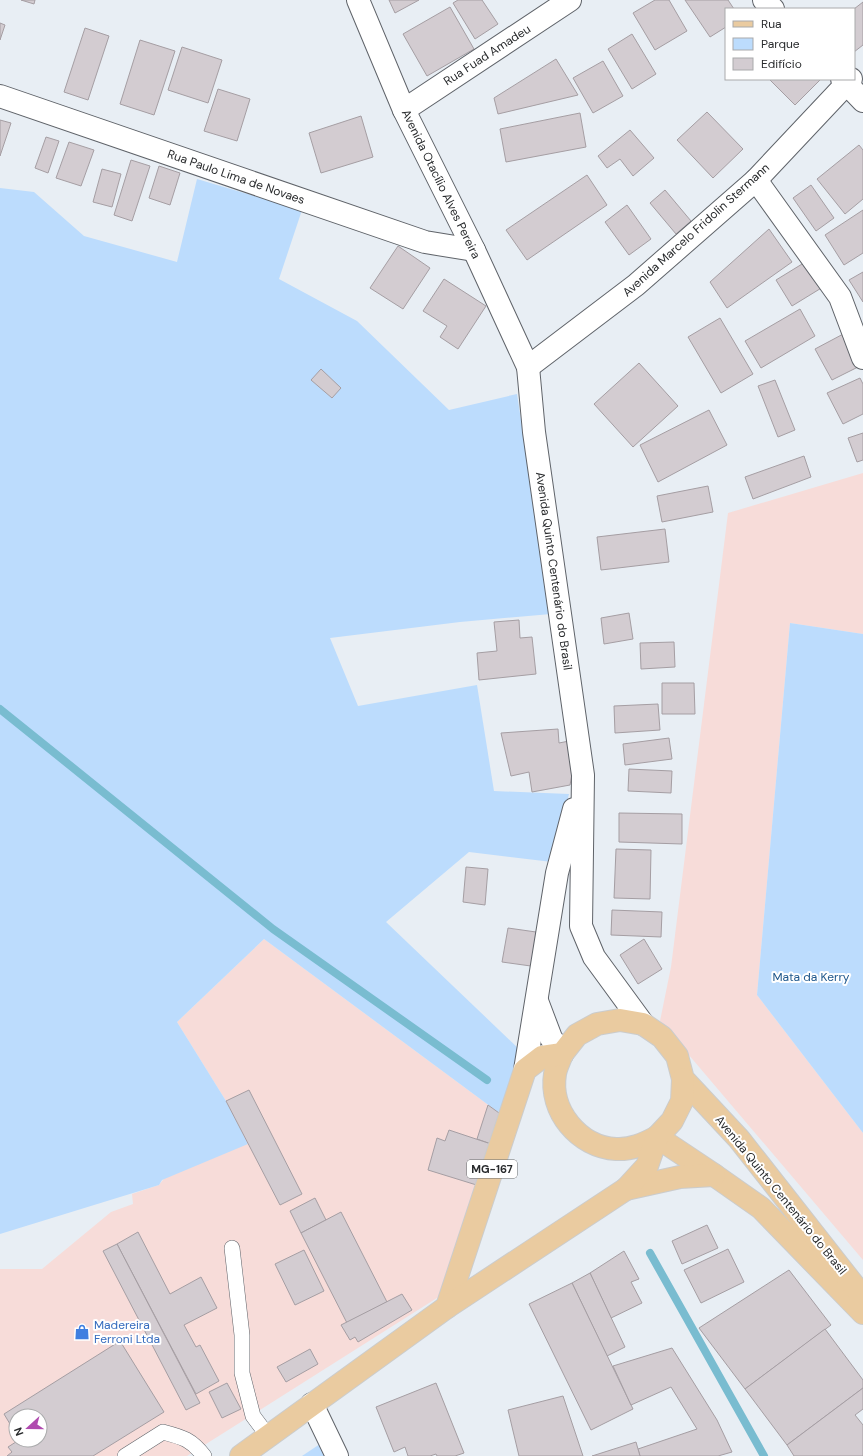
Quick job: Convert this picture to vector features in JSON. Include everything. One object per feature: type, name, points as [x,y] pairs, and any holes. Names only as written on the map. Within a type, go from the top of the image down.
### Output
[{"type":"main road","points":[[643,1024],[620,1020],[597,1024],[577,1035],[562,1054],[555,1074],[555,1096],[563,1116],[576,1133],[595,1145],[616,1149],[638,1147],[657,1137],[672,1121],[682,1101],[683,1079]]},
{"type":"main road","name":"Avenida Quinto Centenário do Brasil","points":[[643,1024],[662,1037],[677,1056],[683,1079],[740,1139],[863,1297]]},
{"type":"main road","points":[[525,1070],[542,1058],[562,1054]]},
{"type":"main road","name":"MG-167","points":[[447,1308],[525,1070]]},
{"type":"main road","points":[[241,1456],[447,1308],[626,1188],[647,1166],[657,1137]]},
{"type":"main road","name":"Avenida Quinto Centenário do Brasil","points":[[657,1137],[761,1208],[863,1313]]},
{"type":"main road","points":[[626,1188],[680,1177],[714,1175]]},
{"type":"street","name":"Avenida Otacílio Alves Pereira","points":[[358,0],[404,110],[474,250],[528,367]]},
{"type":"street","name":"Rua Fuad Amadeu","points":[[404,110],[570,0]]},
{"type":"street","points":[[764,0],[772,8]]},
{"type":"street","points":[[848,80],[863,101]]},
{"type":"street","name":"Avenida Marcelo Fridolin Stermann","points":[[528,367],[636,285],[756,180],[848,80]]},
{"type":"street","name":"Rua Paulo Lima de Novaes","points":[[0,96],[425,242],[474,250]]},
{"type":"street","points":[[756,180],[840,297],[863,358]]},
{"type":"street","name":"Avenida Quinto Centenário do Brasil","points":[[528,367],[534,432],[583,775],[581,926],[594,957],[643,1024]]},
{"type":"street","name":"Avenida Quinto Centenário do Brasil","points":[[536,1000],[557,873],[583,775]]},
{"type":"street","points":[[536,1000],[551,1038],[562,1054]]},
{"type":"street","name":"MG-167","points":[[525,1070],[536,1000]]},
{"type":"street","points":[[312,1404],[337,1456]]},
{"type":"lane","points":[[232,1248],[242,1335],[242,1373],[253,1416],[268,1436]]},
{"type":"lane","points":[[125,1456],[163,1432],[184,1438],[204,1456]]},
{"type":"shaded area","points":[[863,473],[863,634],[790,623],[757,995],[863,1133],[863,1260],[660,1021],[671,967],[728,513]]},
{"type":"shaded area","points":[[264,939],[506,1118],[448,1291],[187,1456],[0,1456],[0,1269],[42,1269],[111,1212],[133,1204],[132,1194],[159,1185],[226,1101],[177,1022]]},
{"type":"green space","points":[[197,179],[302,210],[279,279],[357,321],[449,410],[517,394],[551,614],[460,622],[330,638],[358,706],[477,685],[494,791],[569,794],[552,862],[469,852],[386,922],[520,1050],[506,1118],[264,939],[177,1022],[226,1101],[248,1144],[162,1180],[159,1185],[0,1234],[0,188],[34,192],[84,236],[177,262]]},
{"type":"green space","name":"Mata da Kerry","points":[[790,623],[863,634],[863,1133],[757,995]]},
{"type":"green space","points":[[323,1442],[329,1456],[302,1456]]},
{"type":"building","points":[[21,0],[35,0],[34,4]]},
{"type":"building","points":[[389,0],[419,0],[395,13]]},
{"type":"building","points":[[458,0],[482,0],[498,24],[475,39],[453,3]]},
{"type":"building","points":[[655,0],[669,0],[687,31],[655,50],[633,13]]},
{"type":"building","points":[[685,0],[728,0],[733,8],[725,8],[725,28],[710,37]]},
{"type":"building","points":[[863,2],[863,45],[855,51],[855,8]]},
{"type":"building","points":[[450,7],[474,49],[427,76],[403,34]]},
{"type":"building","points":[[0,23],[5,25],[0,40]]},
{"type":"building","points":[[85,28],[109,36],[88,100],[64,92]]},
{"type":"building","points":[[632,34],[656,74],[632,89],[608,49]]},
{"type":"building","points":[[140,40],[175,51],[154,115],[120,104]]},
{"type":"building","points":[[182,47],[222,60],[208,103],[168,90]]},
{"type":"building","points":[[556,59],[578,95],[498,114],[494,98]]},
{"type":"building","points":[[603,61],[623,96],[593,113],[573,78]]},
{"type":"building","points":[[770,80],[820,80],[795,105]]},
{"type":"building","points":[[218,89],[250,99],[237,141],[204,131]]},
{"type":"building","points":[[707,112],[743,149],[713,178],[677,140]]},
{"type":"building","points":[[580,113],[586,147],[506,162],[500,129]]},
{"type":"building","points":[[361,116],[373,157],[321,173],[309,133]]},
{"type":"building","points":[[0,120],[11,123],[0,156]]},
{"type":"building","points":[[630,130],[654,158],[633,176],[620,159],[607,168],[598,156]]},
{"type":"building","points":[[46,137],[59,141],[48,173],[35,168]]},
{"type":"building","points":[[69,142],[94,150],[81,186],[56,178]]},
{"type":"building","points":[[859,145],[863,150],[863,199],[845,214],[817,179]]},
{"type":"building","points":[[131,160],[150,166],[132,221],[114,215]]},
{"type":"building","points":[[159,166],[180,173],[170,205],[149,198]]},
{"type":"building","points":[[102,169],[121,174],[112,207],[93,202]]},
{"type":"building","points":[[587,175],[607,205],[527,260],[506,230]]},
{"type":"building","points":[[811,185],[834,218],[816,231],[793,198]]},
{"type":"building","points":[[665,190],[691,221],[676,234],[650,203]]},
{"type":"building","points":[[627,205],[651,239],[629,255],[605,222]]},
{"type":"building","points":[[863,210],[863,253],[844,265],[825,235]]},
{"type":"building","points":[[769,229],[792,262],[727,308],[710,282]]},
{"type":"building","points":[[398,246],[430,268],[403,309],[370,288]]},
{"type":"building","points":[[807,261],[823,287],[792,306],[776,280]]},
{"type":"building","points":[[863,272],[863,302],[849,280]]},
{"type":"building","points":[[444,279],[486,306],[458,349],[440,337],[447,326],[423,311]]},
{"type":"building","points":[[800,309],[815,336],[761,368],[745,341]]},
{"type":"building","points":[[720,318],[753,374],[721,393],[688,337]]},
{"type":"building","points":[[847,332],[858,367],[832,380],[815,349]]},
{"type":"building","points":[[639,363],[678,406],[633,447],[594,404]]},
{"type":"building","points":[[321,369],[341,388],[332,398],[311,380]]},
{"type":"building","points":[[860,378],[863,384],[863,414],[843,424],[827,393]]},
{"type":"building","points":[[775,380],[795,430],[778,437],[758,386]]},
{"type":"building","points":[[709,410],[727,445],[658,482],[640,445]]},
{"type":"building","points":[[863,433],[863,460],[857,462],[848,438]]},
{"type":"building","points":[[804,456],[811,477],[753,499],[745,477]]},
{"type":"building","points":[[708,486],[713,512],[662,522],[657,496]]},
{"type":"building","points":[[665,529],[669,562],[601,570],[597,537]]},
{"type":"building","points":[[629,613],[633,639],[604,644],[601,618]]},
{"type":"building","points":[[519,620],[520,638],[532,637],[536,674],[479,680],[477,653],[497,651],[494,622]]},
{"type":"building","points":[[674,642],[675,667],[641,669],[640,643]]},
{"type":"building","points":[[662,683],[694,683],[695,714],[662,714]]},
{"type":"building","points":[[658,704],[660,730],[615,733],[614,706]]},
{"type":"building","points":[[558,729],[559,743],[569,741],[574,764],[570,785],[532,792],[529,772],[511,776],[501,733]]},
{"type":"building","points":[[669,738],[672,759],[625,765],[623,744]]},
{"type":"building","points":[[629,769],[672,771],[671,793],[628,791]]},
{"type":"building","points":[[619,813],[682,814],[682,844],[619,842]]},
{"type":"building","points":[[616,849],[651,850],[650,899],[614,898]]},
{"type":"building","points":[[466,867],[488,869],[485,905],[463,902]]},
{"type":"building","points":[[612,910],[662,912],[661,937],[611,935]]},
{"type":"building","points":[[508,928],[543,933],[538,967],[502,962]]},
{"type":"building","points":[[644,939],[662,969],[638,984],[620,955]]},
{"type":"building","points":[[249,1090],[302,1194],[280,1205],[226,1101]]},
{"type":"building","points":[[488,1105],[506,1118],[497,1146],[477,1139]]},
{"type":"building","points":[[449,1130],[497,1146],[483,1187],[428,1170],[437,1138],[445,1141]]},
{"type":"building","points":[[315,1198],[326,1220],[301,1233],[290,1211]]},
{"type":"building","points":[[341,1212],[387,1302],[347,1323],[301,1233]]},
{"type":"building","points":[[707,1225],[718,1248],[682,1264],[672,1241]]},
{"type":"building","points":[[138,1232],[170,1294],[201,1277],[217,1308],[184,1325],[196,1347],[200,1345],[219,1381],[196,1394],[117,1244]]},
{"type":"building","points":[[117,1244],[200,1403],[186,1410],[103,1251]]},
{"type":"building","points":[[728,1249],[744,1282],[701,1303],[684,1270]]},
{"type":"building","points":[[304,1250],[324,1291],[295,1305],[275,1264]]},
{"type":"building","points":[[624,1251],[639,1279],[631,1282],[642,1303],[611,1318],[590,1273]]},
{"type":"building","points":[[789,1270],[831,1325],[745,1389],[699,1328]]},
{"type":"building","points":[[590,1273],[625,1347],[607,1356],[572,1283]]},
{"type":"building","points":[[572,1283],[633,1409],[591,1430],[529,1304]]},
{"type":"building","points":[[402,1294],[412,1310],[358,1342],[355,1337],[350,1340],[341,1325]]},
{"type":"building","points":[[825,1329],[863,1380],[863,1388],[787,1445],[745,1389]]},
{"type":"building","points":[[120,1341],[164,1412],[93,1456],[7,1456],[12,1452],[9,1448],[48,1448],[48,1408],[14,1408]]},
{"type":"building","points":[[672,1348],[717,1420],[732,1452],[718,1456],[640,1456],[638,1449],[697,1429],[671,1387],[631,1405],[613,1366]]},
{"type":"building","points":[[310,1349],[318,1364],[286,1382],[277,1367]]},
{"type":"building","points":[[227,1383],[241,1409],[222,1418],[209,1392]]},
{"type":"building","points":[[436,1383],[464,1453],[455,1456],[437,1456],[436,1454],[430,1456],[408,1456],[405,1447],[394,1452],[376,1407]]},
{"type":"building","points":[[863,1388],[863,1409],[855,1415],[863,1425],[863,1456],[794,1456],[787,1445]]},
{"type":"building","points":[[563,1396],[583,1456],[519,1456],[508,1410]]},
{"type":"building","points":[[8,1411],[8,1421],[4,1414]]},
{"type":"building","points":[[636,1442],[640,1456],[592,1456]]},
{"type":"waterway","points":[[0,709],[273,929],[487,1080]]},
{"type":"waterway","points":[[650,1253],[764,1456]]},
{"type":"place","name":"Madereira Ferroni Ltda","points":[[82,1332]]}]
